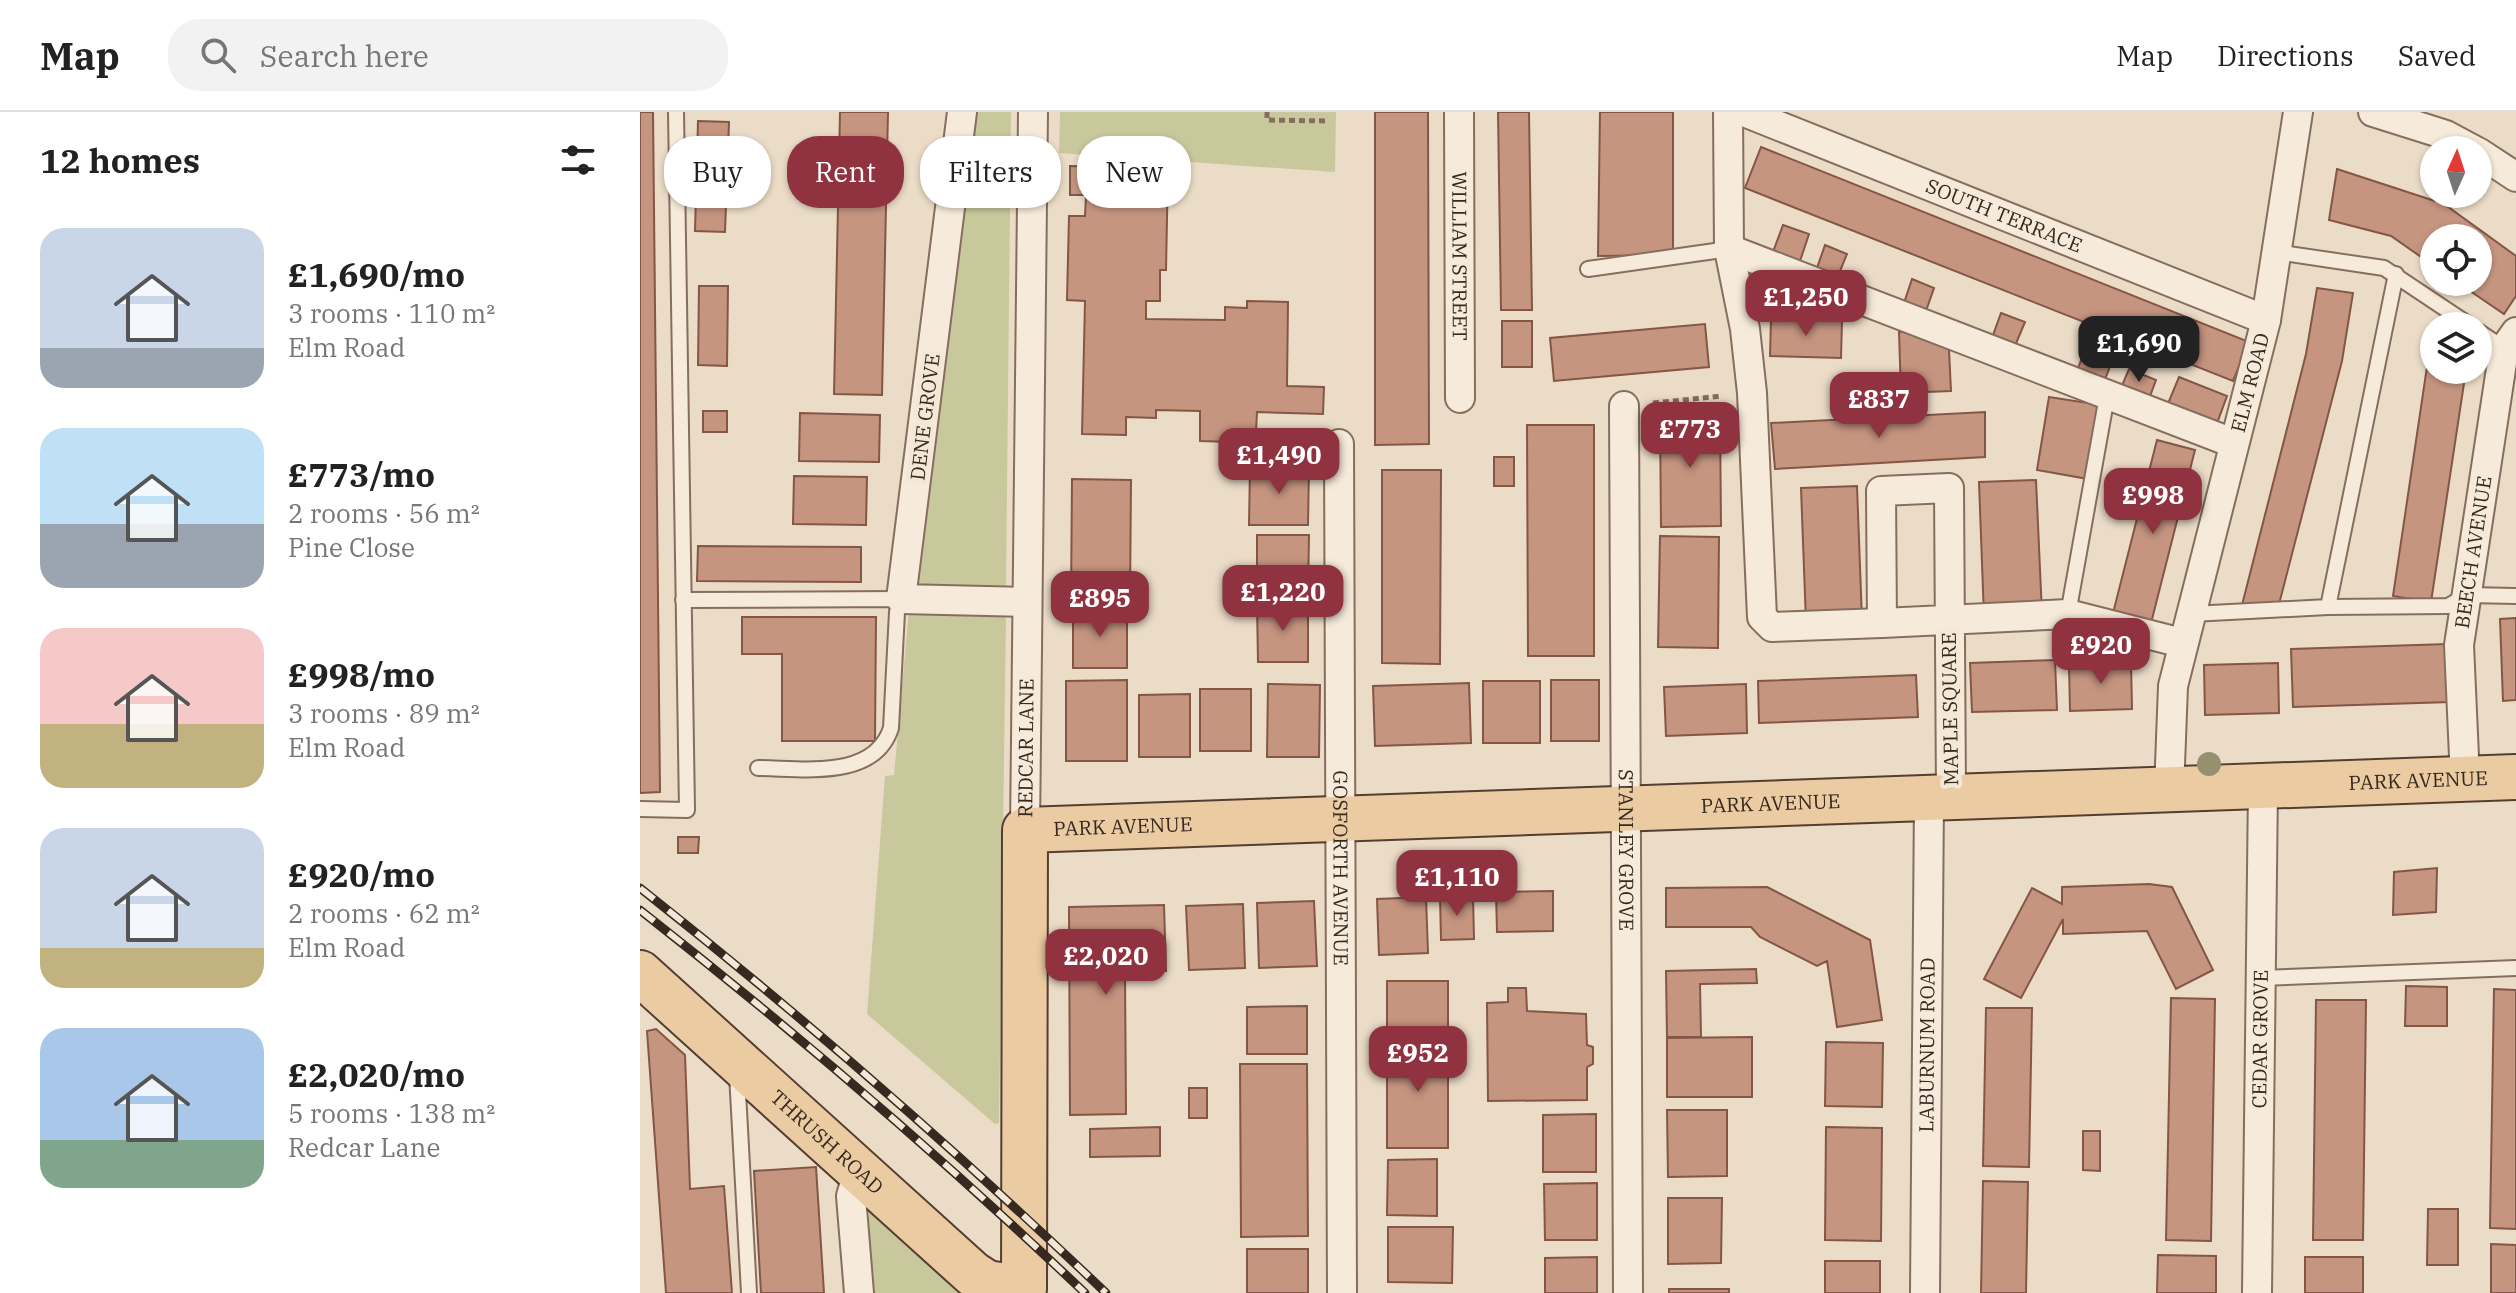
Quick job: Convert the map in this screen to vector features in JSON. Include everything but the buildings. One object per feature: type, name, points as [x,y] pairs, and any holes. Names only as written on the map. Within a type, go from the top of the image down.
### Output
[{"type":"main road","name":"PARK AVENUE","points":[[1025,830],[2516,777]]},
{"type":"main road","name":"REDCAR LANE","points":[[1024,1289],[1025,830]]},
{"type":"main road","name":"THRUSH ROAD","points":[[640,973],[736,1058],[854,1184],[980,1279],[1002,1288],[1024,1289]]},
{"type":"street","name":"DENE GROVE","points":[[901,599],[962,112]]},
{"type":"street","name":"REDCAR LANE","points":[[1025,830],[1033,112]]},
{"type":"street","name":"WILLIAM STREET","points":[[1459,112],[1460,398]]},
{"type":"street","points":[[1728,112],[1729,249],[1745,329],[1752,393],[1762,617],[1772,627],[1882,623]]},
{"type":"street","name":"SOUTH TERRACE","points":[[1744,112],[2266,320]]},
{"type":"street","name":"ELM ROAD","points":[[2169,791],[2173,686],[2266,320],[2298,112]]},
{"type":"street","points":[[2373,112],[2448,136]]},
{"type":"street","points":[[2492,161],[2516,177]]},
{"type":"street","points":[[1729,249],[2233,443]]},
{"type":"street","name":"BEECH AVENUE","points":[[2465,779],[2459,645],[2512,345]]},
{"type":"street","name":"STANLEY GROVE","points":[[1624,406],[1628,1293]]},
{"type":"street","name":"GOSFORTH AVENUE","points":[[1339,444],[1342,1293]]},
{"type":"street","name":"MAPLE SQUARE","points":[[1940,798],[1948,621],[1949,488],[1881,491],[1882,623],[1948,621]]},
{"type":"street","points":[[901,599],[1026,602]]},
{"type":"street","points":[[1948,621],[2068,614],[2182,643]]},
{"type":"street","name":"CEDAR GROVE","points":[[2257,1293],[2263,787]]},
{"type":"street","name":"LABURNUM ROAD","points":[[1925,1293],[1940,798]]},
{"type":"street","points":[[854,1184],[859,1293]]},
{"type":"lane","points":[[640,809],[687,810],[676,112]]},
{"type":"lane","points":[[1588,269],[1729,249]]},
{"type":"lane","points":[[2276,252],[2384,268],[2451,312]]},
{"type":"lane","points":[[2328,607],[2396,274]]},
{"type":"lane","points":[[2492,337],[2512,345]]},
{"type":"lane","points":[[2068,614],[2107,396]]},
{"type":"lane","points":[[2191,614],[2328,607],[2448,606],[2467,595],[2516,596]]},
{"type":"lane","points":[[683,600],[901,599],[897,612],[891,728],[887,741],[874,753],[841,768],[758,768]]},
{"type":"lane","points":[[2260,978],[2516,968]]},
{"type":"lane","points":[[736,1058],[749,1293]]},
{"type":"path","points":[[1267,112],[1267,120],[1327,121]]},
{"type":"path","points":[[1624,406],[1752,393]]},
{"type":"green space","points":[[972,112],[1011,112],[1011,136],[969,136]]},
{"type":"green space","points":[[1060,112],[1336,112],[1335,172],[1191,162],[1191,136],[1077,136],[1077,154],[1061,153]]},
{"type":"green space","points":[[961,208],[1010,208],[1006,586],[999,593],[920,590],[918,570]]},
{"type":"green space","points":[[909,609],[997,610],[1006,618],[999,1123],[995,1124],[867,1014],[885,776],[894,775]]},
{"type":"green space","points":[[869,1207],[958,1293],[869,1293]]},
{"type":"railway","points":[[640,888],[878,1085],[1106,1293]]},
{"type":"railway","points":[[640,910],[867,1096],[1085,1293]]}]
